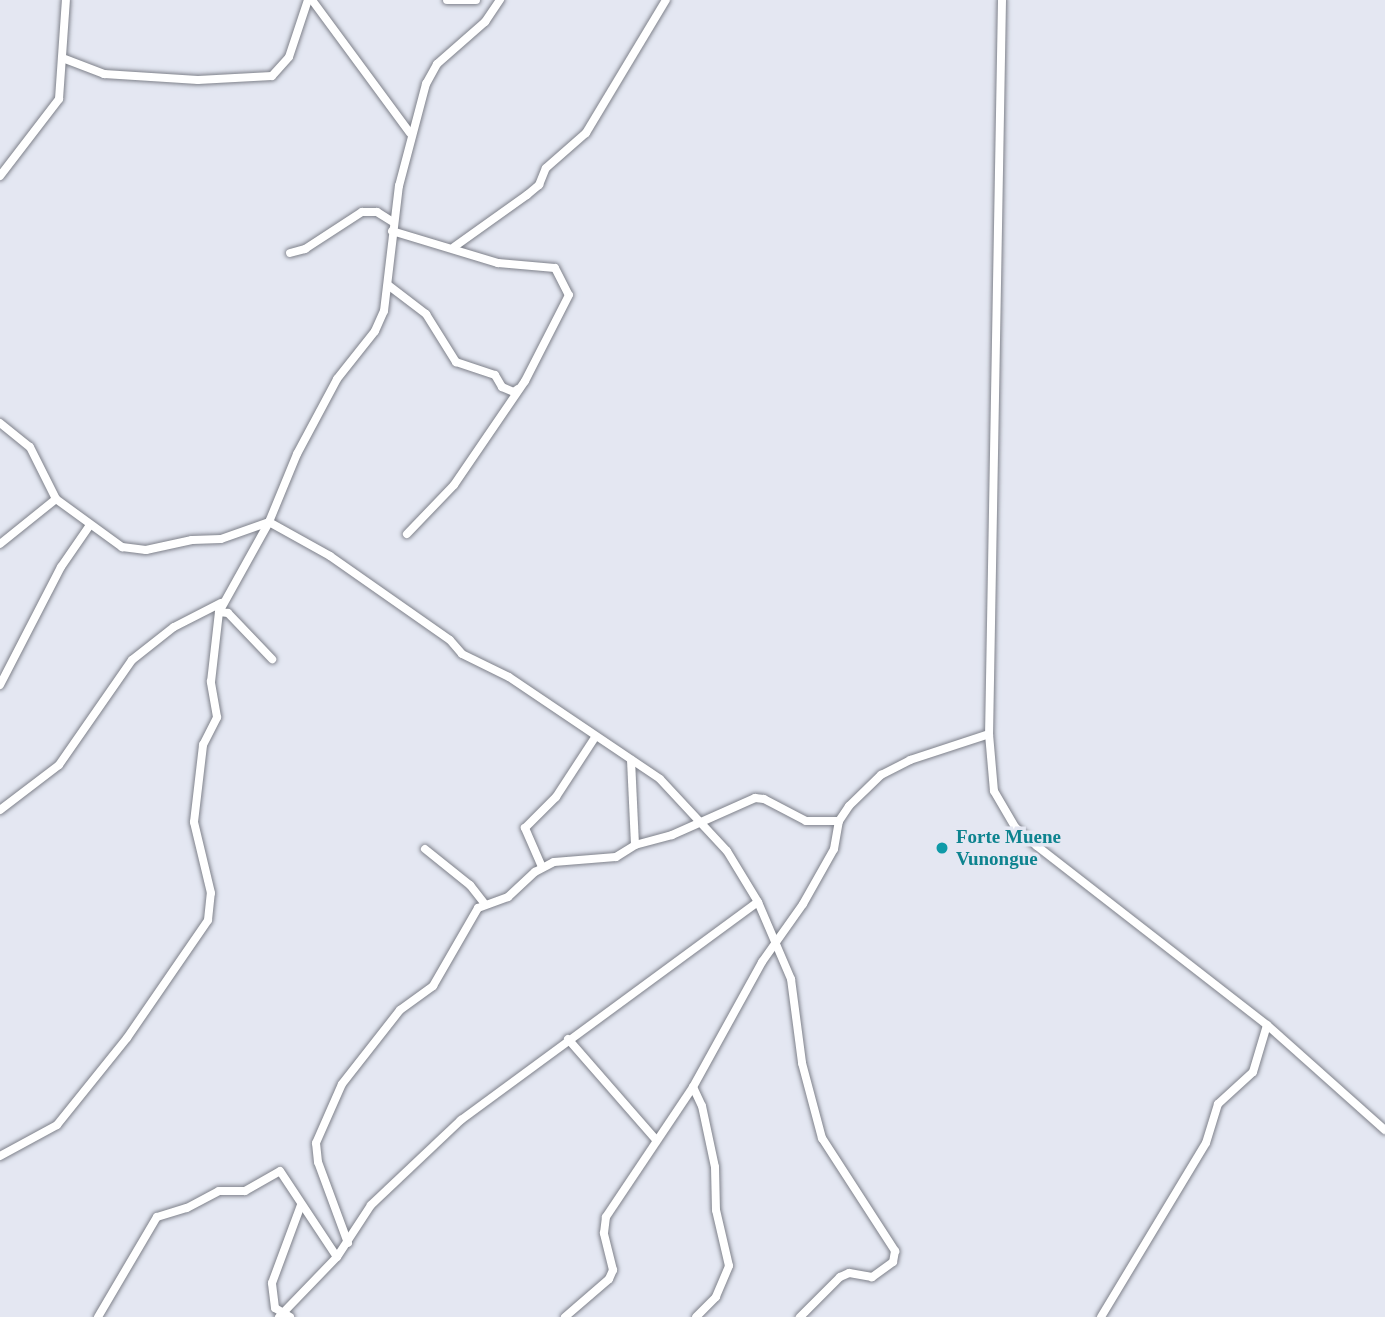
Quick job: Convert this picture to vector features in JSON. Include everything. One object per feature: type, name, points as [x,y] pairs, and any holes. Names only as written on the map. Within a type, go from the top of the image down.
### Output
[{"type":"street","points":[[0,176],[55,108],[65,59],[66,0]]},
{"type":"street","points":[[65,59],[104,74],[198,80],[272,76],[289,57],[310,0]]},
{"type":"street","points":[[310,0],[410,133]]},
{"type":"street","points":[[447,0],[476,0]]},
{"type":"street","points":[[0,1156],[57,1125],[127,1038],[208,920],[211,893],[194,822],[203,745],[218,717],[211,682],[220,608],[244,572],[269,522],[297,454],[337,379],[375,331],[388,285],[392,227],[410,133],[426,83],[437,64],[485,22],[500,0]]},
{"type":"street","points":[[454,247],[539,185],[546,168],[586,133],[666,0]]},
{"type":"street","points":[[1002,0],[989,734],[994,791],[1015,827],[1267,1025],[1385,1130]]},
{"type":"street","points":[[290,253],[305,249],[362,212],[377,212],[392,227],[498,263],[555,268],[568,290],[566,305],[518,389],[454,485],[407,534]]},
{"type":"street","points":[[388,285],[426,314],[456,362],[495,374],[502,387],[514,392],[518,389]]},
{"type":"street","points":[[0,423],[30,447],[56,499],[122,547],[146,550],[192,540],[221,539],[269,522],[330,556],[450,640],[462,654],[509,677],[594,739],[660,779],[702,822],[758,902],[791,979],[802,1063],[821,1138],[896,1257],[872,1277],[845,1274],[800,1317]]},
{"type":"street","points":[[0,544],[56,499]]},
{"type":"street","points":[[0,685],[61,567],[90,525]]},
{"type":"street","points":[[220,608],[272,659]]},
{"type":"street","points":[[0,810],[59,765],[132,660],[174,627],[220,608]]},
{"type":"street","points":[[565,1317],[609,1279],[613,1270],[604,1233],[606,1217],[693,1087],[834,849],[839,821],[881,775],[910,760],[989,734]]},
{"type":"street","points":[[542,867],[524,828],[556,797],[594,739]]},
{"type":"street","points":[[631,760],[635,845]]},
{"type":"street","points":[[348,1242],[315,1152],[335,1094],[400,1010],[433,986],[460,934],[485,904],[508,897],[542,867],[568,859],[609,858],[635,845],[702,822],[760,797],[806,821],[839,821]]},
{"type":"street","points":[[425,849],[471,885],[485,904]]},
{"type":"street","points":[[302,1205],[272,1280],[272,1301],[284,1316],[348,1242],[371,1205],[461,1119],[758,902]]},
{"type":"street","points":[[1101,1317],[1206,1143],[1218,1104],[1253,1072],[1267,1025]]},
{"type":"street","points":[[568,1039],[656,1140]]},
{"type":"street","points":[[693,1087],[702,1106],[715,1167],[716,1210],[729,1266],[712,1304],[696,1317]]},
{"type":"street","points":[[97,1317],[156,1217],[187,1208],[219,1191],[245,1191],[280,1171],[337,1256]]},
{"type":"place","name":"Forte Muene Vunongue","points":[[942,848]]}]
